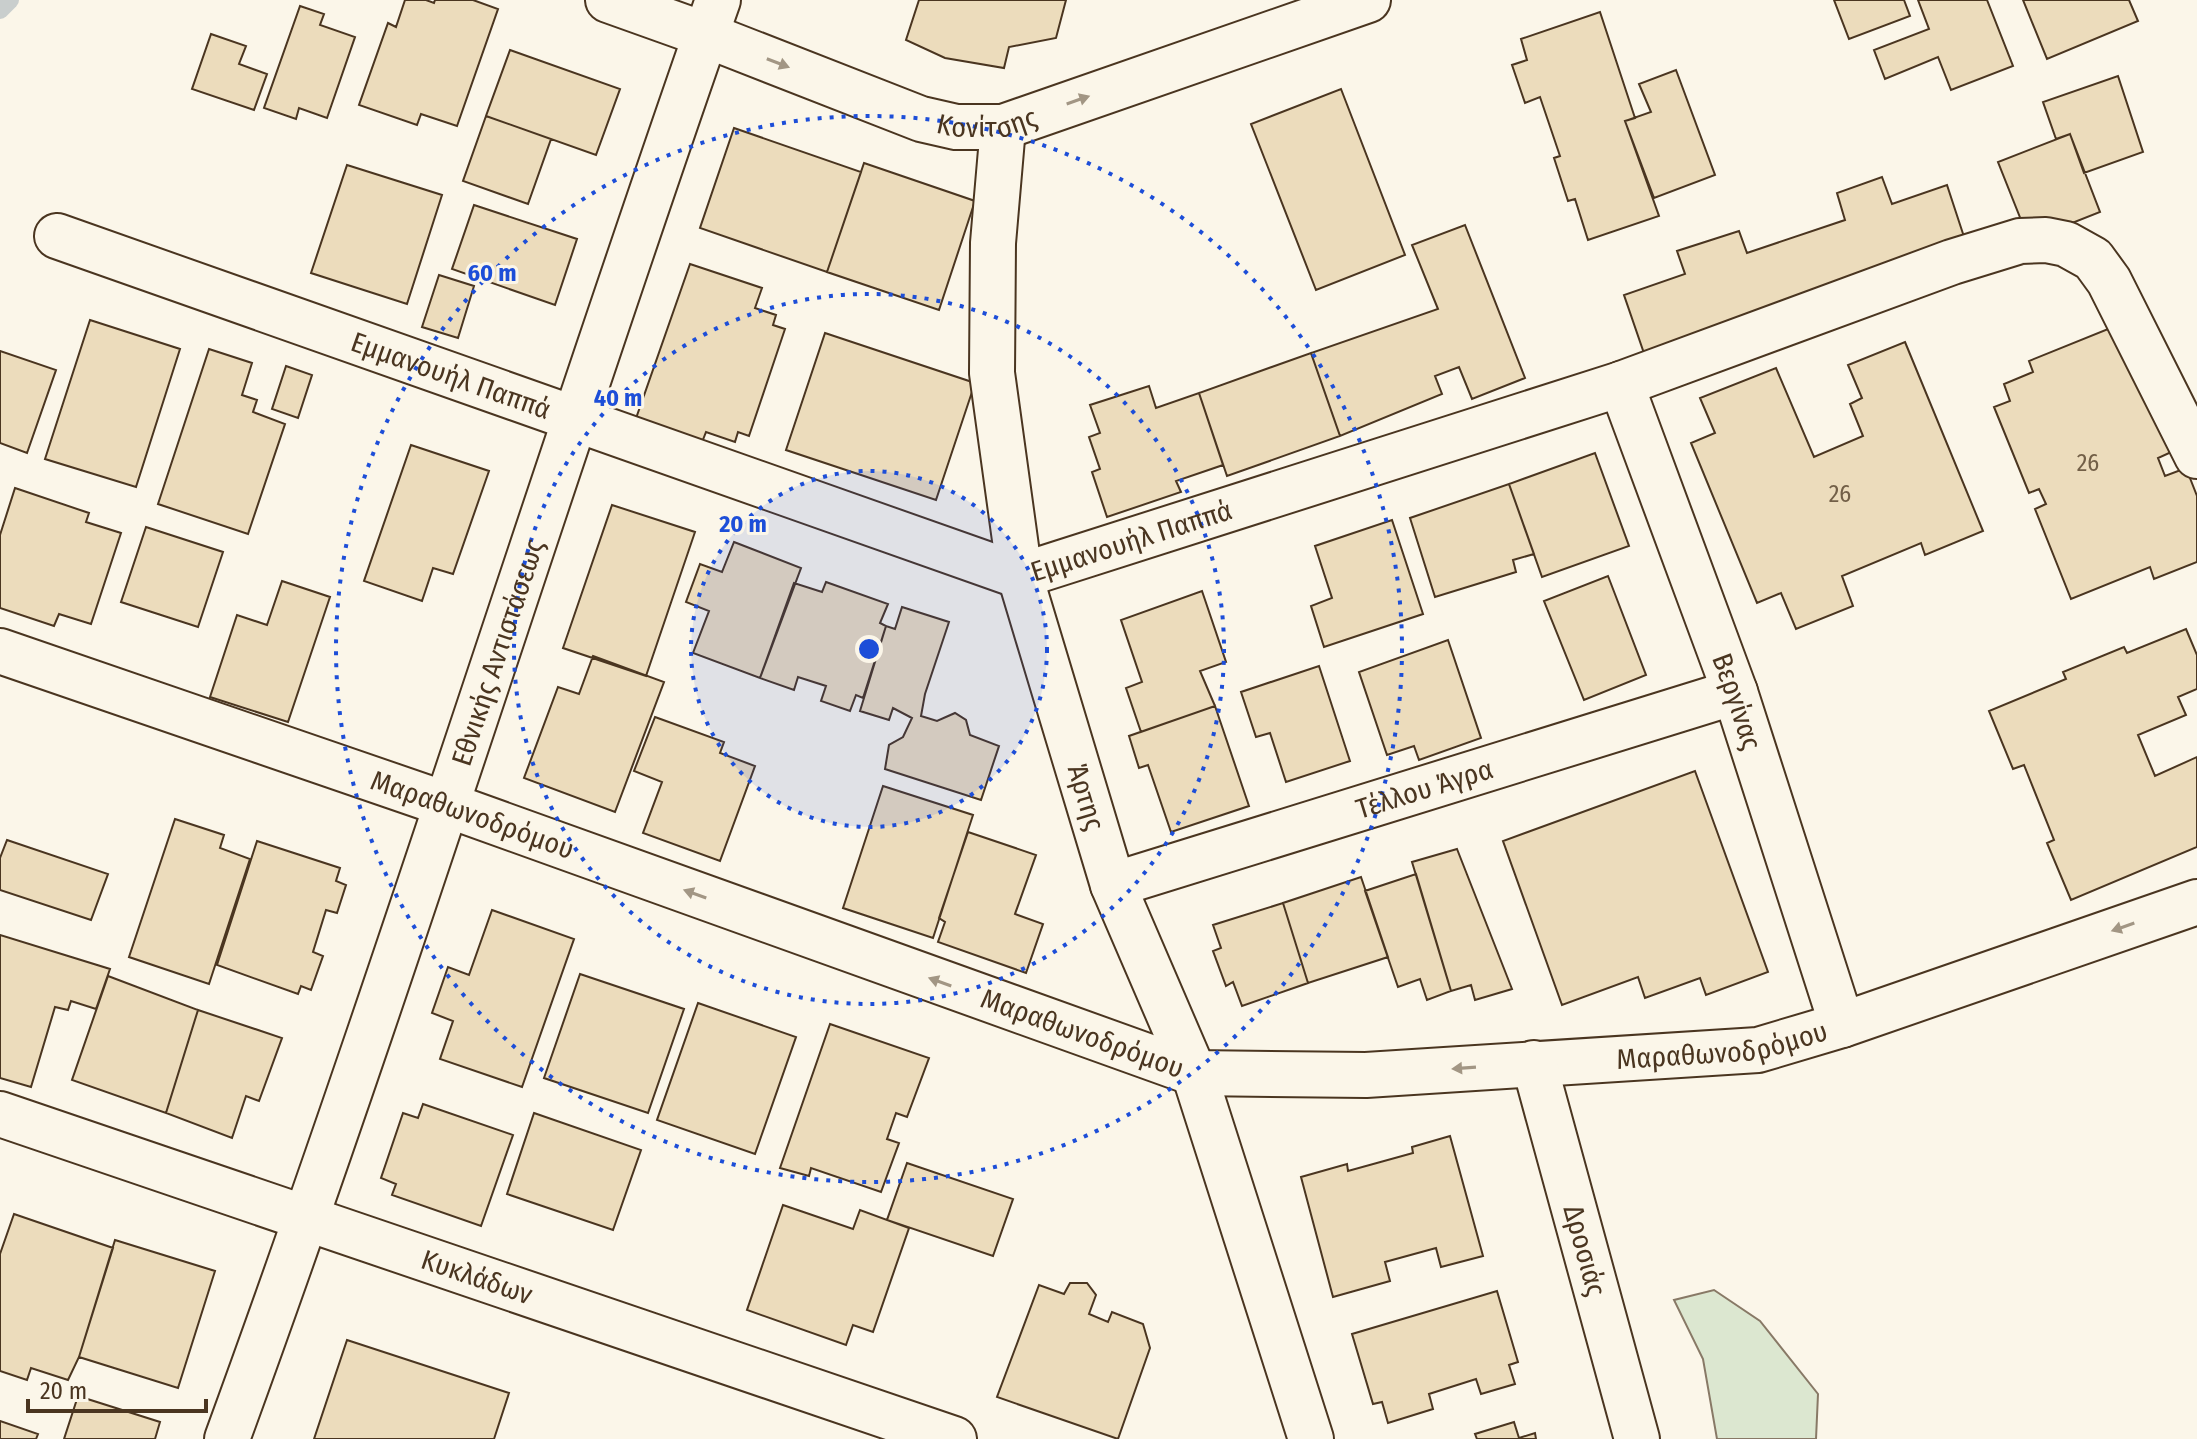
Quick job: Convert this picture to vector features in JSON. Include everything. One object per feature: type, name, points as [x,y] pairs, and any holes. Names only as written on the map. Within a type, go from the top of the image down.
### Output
[{"type":"street","name":"Κονίτσης","points":[[608,0],[712,17],[921,119],[956,127],[1003,127],[1368,0]]},
{"type":"street","name":"Εθνικής Αντιστάσεως","points":[[227,1439],[307,1219],[712,17]]},
{"type":"street","name":"Άρτης","points":[[1003,127],[993,243],[992,373],[1020,576],[1113,885],[1194,1073],[1311,1439]]},
{"type":"street","name":"Εμμανουήλ Παππά","points":[[57,236],[1020,576],[1621,384],[1952,262],[2020,241],[2046,240],[2066,244],[2093,259],[2109,281],[2197,456]]},
{"type":"street","name":"Βεργίνας","points":[[1621,384],[1735,692],[1842,1025]]},
{"type":"street","name":"Μαραθωνοδρόμου","points":[[0,651],[445,804],[1194,1073],[1366,1075],[1758,1050],[1842,1025],[2197,902]]},
{"type":"street","name":"Τέλλου Άγρα","points":[[1113,885],[1735,692]]},
{"type":"street","name":"Δροσιάς","points":[[1534,1063],[1637,1439]]},
{"type":"street","name":"Κυκλάδων","points":[[0,1114],[954,1439]]},
{"type":"green space","points":[[1714,1290],[1760,1321],[1818,1394],[1816,1439],[1717,1439],[1703,1359],[1674,1300]]},
{"type":"building","points":[[405,0],[434,3],[435,0],[473,0],[498,9],[457,126],[421,114],[417,125],[359,105],[388,23],[396,27]]},
{"type":"building","points":[[919,0],[1066,0],[1056,38],[1009,47],[1004,68],[945,58],[906,40]]},
{"type":"building","points":[[1834,0],[1904,0],[1910,16],[1849,39]]},
{"type":"building","points":[[1918,0],[1987,0],[2013,66],[1951,90],[1938,57],[1885,79],[1874,50],[1929,29]]},
{"type":"building","points":[[2023,0],[2129,0],[2138,21],[2047,59]]},
{"type":"building","points":[[300,6],[324,14],[320,25],[355,37],[327,118],[299,108],[296,119],[264,108]]},
{"type":"building","points":[[1600,12],[1635,118],[1625,121],[1659,216],[1588,240],[1575,199],[1568,201],[1554,158],[1560,156],[1540,97],[1525,103],[1512,65],[1527,60],[1521,39]]},
{"type":"building","points":[[211,34],[246,46],[239,64],[267,74],[254,110],[192,89]]},
{"type":"building","points":[[510,50],[620,89],[596,155],[486,116]]},
{"type":"building","points":[[1676,70],[1715,175],[1654,198],[1625,121],[1651,112],[1639,84]]},
{"type":"building","points":[[2118,76],[2143,152],[2084,173],[2070,134],[2056,139],[2043,102]]},
{"type":"building","points":[[1341,89],[1405,255],[1316,290],[1251,124]]},
{"type":"building","points":[[486,116],[551,139],[528,204],[463,181]]},
{"type":"building","points":[[734,128],[861,172],[827,272],[700,228]]},
{"type":"building","points":[[2070,134],[2100,212],[2029,240],[1998,162]]},
{"type":"building","points":[[864,163],[975,201],[939,310],[827,272]]},
{"type":"building","points":[[347,165],[442,195],[407,304],[311,273]]},
{"type":"building","points":[[1882,177],[1892,204],[1947,185],[1969,252],[1647,362],[1624,295],[1685,274],[1677,251],[1739,231],[1747,253],[1845,220],[1837,193]]},
{"type":"building","points":[[474,205],[577,239],[555,305],[452,269]]},
{"type":"building","points":[[1465,225],[1525,378],[1472,399],[1459,367],[1435,376],[1442,394],[1340,436],[1311,353],[1438,309],[1412,245]]},
{"type":"building","points":[[690,264],[762,288],[755,308],[776,315],[773,325],[785,329],[749,436],[738,432],[735,442],[706,432],[699,450],[633,427]]},
{"type":"building","points":[[439,275],[474,286],[458,338],[422,327]]},
{"type":"building","points":[[90,320],[180,349],[136,487],[45,459]]},
{"type":"building","points":[[2113,327],[2178,449],[2158,458],[2165,476],[2186,468],[2197,496],[2197,562],[2154,579],[2150,567],[2071,599],[2035,509],[2046,504],[2039,489],[2029,493],[1994,407],[2010,401],[2004,384],[2033,372],[2029,361]]},
{"type":"building","points":[[825,333],[975,383],[936,500],[786,450]]},
{"type":"building","points":[[1905,342],[1983,531],[1925,555],[1921,543],[1842,576],[1853,606],[1796,629],[1781,593],[1757,603],[1691,443],[1715,433],[1700,398],[1776,368],[1814,457],[1863,436],[1850,404],[1862,398],[1848,365]]},
{"type":"building","points":[[209,349],[252,363],[242,395],[257,400],[253,412],[285,424],[248,534],[158,504]]},
{"type":"building","points":[[0,351],[56,370],[27,453],[0,443]]},
{"type":"building","points":[[1311,353],[1340,436],[1227,476],[1199,393]]},
{"type":"building","points":[[286,366],[312,375],[298,418],[272,409]]},
{"type":"building","points":[[1149,386],[1156,408],[1199,393],[1223,465],[1176,481],[1181,492],[1107,517],[1092,472],[1100,469],[1089,437],[1100,433],[1090,405]]},
{"type":"building","points":[[411,445],[489,471],[453,574],[433,568],[422,601],[364,581]]},
{"type":"building","points":[[1595,453],[1629,546],[1542,577],[1509,484]]},
{"type":"building","points":[[1509,484],[1534,554],[1513,560],[1516,572],[1435,597],[1410,518]]},
{"type":"building","points":[[15,488],[89,513],[86,522],[121,533],[91,624],[59,614],[54,626],[0,608],[0,535]]},
{"type":"building","points":[[612,505],[695,532],[646,676],[563,648]]},
{"type":"building","points":[[1392,520],[1423,614],[1324,647],[1311,606],[1332,598],[1315,546]]},
{"type":"building","points":[[146,527],[223,552],[198,627],[121,602]]},
{"type":"building","points":[[734,542],[801,568],[760,678],[693,653],[709,611],[686,602],[700,564],[722,572]]},
{"type":"building","points":[[1608,576],[1646,675],[1584,700],[1544,601]]},
{"type":"building","points":[[282,581],[330,597],[288,722],[210,697],[237,615],[267,625]]},
{"type":"building","points":[[826,582],[888,604],[880,623],[886,626],[863,698],[856,695],[850,711],[821,701],[826,686],[798,677],[794,690],[760,678],[794,583],[822,592]]},
{"type":"building","points":[[1202,591],[1226,662],[1200,671],[1215,706],[1141,732],[1126,688],[1142,682],[1121,620]]},
{"type":"building","points":[[902,607],[949,622],[925,694],[921,716],[937,721],[955,713],[966,720],[970,735],[999,746],[981,800],[885,769],[889,745],[903,737],[912,718],[893,708],[889,720],[860,711],[886,626],[895,629]]},
{"type":"building","points":[[2186,629],[2197,655],[2197,689],[2178,697],[2186,715],[2138,735],[2155,776],[2197,757],[2197,847],[2071,900],[2047,843],[2054,840],[2024,765],[2013,769],[1989,711],[2066,679],[2063,672],[2124,647],[2127,653]]},
{"type":"building","points":[[1448,640],[1481,738],[1419,760],[1414,746],[1387,755],[1359,672]]},
{"type":"building","points":[[593,656],[664,682],[615,812],[524,778],[558,687],[579,694]]},
{"type":"building","points":[[1319,666],[1350,761],[1286,782],[1270,733],[1256,737],[1241,692]]},
{"type":"building","points":[[1215,706],[1249,806],[1171,832],[1148,765],[1139,768],[1129,736]]},
{"type":"building","points":[[655,717],[724,742],[720,753],[755,766],[720,861],[643,833],[662,782],[634,771]]},
{"type":"building","points":[[1695,771],[1768,972],[1706,995],[1700,978],[1645,998],[1638,977],[1562,1005],[1503,841]]},
{"type":"building","points":[[883,786],[973,815],[933,938],[843,908]]},
{"type":"building","points":[[175,819],[224,835],[220,848],[250,859],[209,984],[129,957]]},
{"type":"building","points":[[968,832],[1036,855],[1015,914],[1043,924],[1026,973],[938,942],[945,922],[939,918]]},
{"type":"building","points":[[7,840],[108,874],[91,920],[0,890],[0,858]]},
{"type":"building","points":[[257,841],[340,868],[336,881],[346,885],[337,913],[326,910],[313,952],[323,956],[311,990],[301,986],[298,994],[217,965]]},
{"type":"building","points":[[1457,849],[1512,989],[1475,1000],[1471,985],[1451,991],[1412,862]]},
{"type":"building","points":[[1416,874],[1451,991],[1427,1000],[1420,979],[1398,987],[1365,891]]},
{"type":"building","points":[[1361,877],[1388,957],[1308,983],[1283,903]]},
{"type":"building","points":[[1283,903],[1308,983],[1242,1006],[1233,982],[1226,986],[1213,951],[1221,948],[1213,925]]},
{"type":"building","points":[[492,910],[574,939],[522,1087],[440,1059],[453,1021],[432,1013],[448,967],[469,975]]},
{"type":"building","points":[[0,935],[110,969],[96,1009],[71,1001],[68,1010],[55,1007],[31,1087],[0,1078]]},
{"type":"building","points":[[580,974],[684,1009],[648,1113],[544,1078]]},
{"type":"building","points":[[108,976],[198,1010],[166,1113],[72,1080]]},
{"type":"building","points":[[698,1003],[796,1037],[755,1154],[657,1120]]},
{"type":"building","points":[[198,1010],[282,1038],[259,1101],[246,1096],[232,1138],[166,1113]]},
{"type":"building","points":[[830,1024],[929,1058],[907,1117],[896,1113],[887,1139],[899,1143],[881,1192],[811,1168],[809,1176],[780,1168]]},
{"type":"building","points":[[423,1104],[513,1135],[481,1226],[392,1195],[396,1184],[381,1178],[403,1113],[418,1118]]},
{"type":"building","points":[[534,1113],[641,1150],[613,1230],[507,1194]]},
{"type":"building","points":[[1450,1136],[1483,1256],[1441,1267],[1436,1248],[1385,1262],[1390,1281],[1333,1297],[1301,1177],[1347,1164],[1348,1171],[1413,1153],[1412,1147]]},
{"type":"building","points":[[907,1163],[1013,1199],[993,1256],[887,1220]]},
{"type":"building","points":[[783,1205],[853,1229],[860,1210],[909,1228],[873,1332],[853,1325],[846,1345],[747,1310]]},
{"type":"building","points":[[14,1214],[113,1248],[79,1357],[68,1380],[31,1368],[27,1380],[0,1371],[0,1254]]},
{"type":"building","points":[[115,1240],[215,1271],[178,1388],[79,1357]]},
{"type":"building","points":[[1070,1283],[1087,1283],[1096,1295],[1089,1314],[1108,1322],[1112,1312],[1143,1324],[1150,1348],[1118,1439],[997,1397],[1039,1285],[1064,1294]]},
{"type":"building","points":[[1497,1291],[1518,1362],[1509,1365],[1515,1384],[1481,1394],[1476,1379],[1429,1394],[1433,1409],[1388,1423],[1382,1402],[1373,1404],[1352,1334]]},
{"type":"building","points":[[347,1340],[509,1393],[494,1439],[314,1439]]},
{"type":"building","points":[[78,1396],[160,1422],[155,1439],[64,1439]]},
{"type":"building","points":[[0,1421],[38,1434],[36,1439],[0,1439]]},
{"type":"building","points":[[1514,1422],[1519,1438],[1535,1433],[1536,1439],[1477,1439],[1475,1434]]},
{"type":"waterway","points":[[0,10],[10,0]]}]
